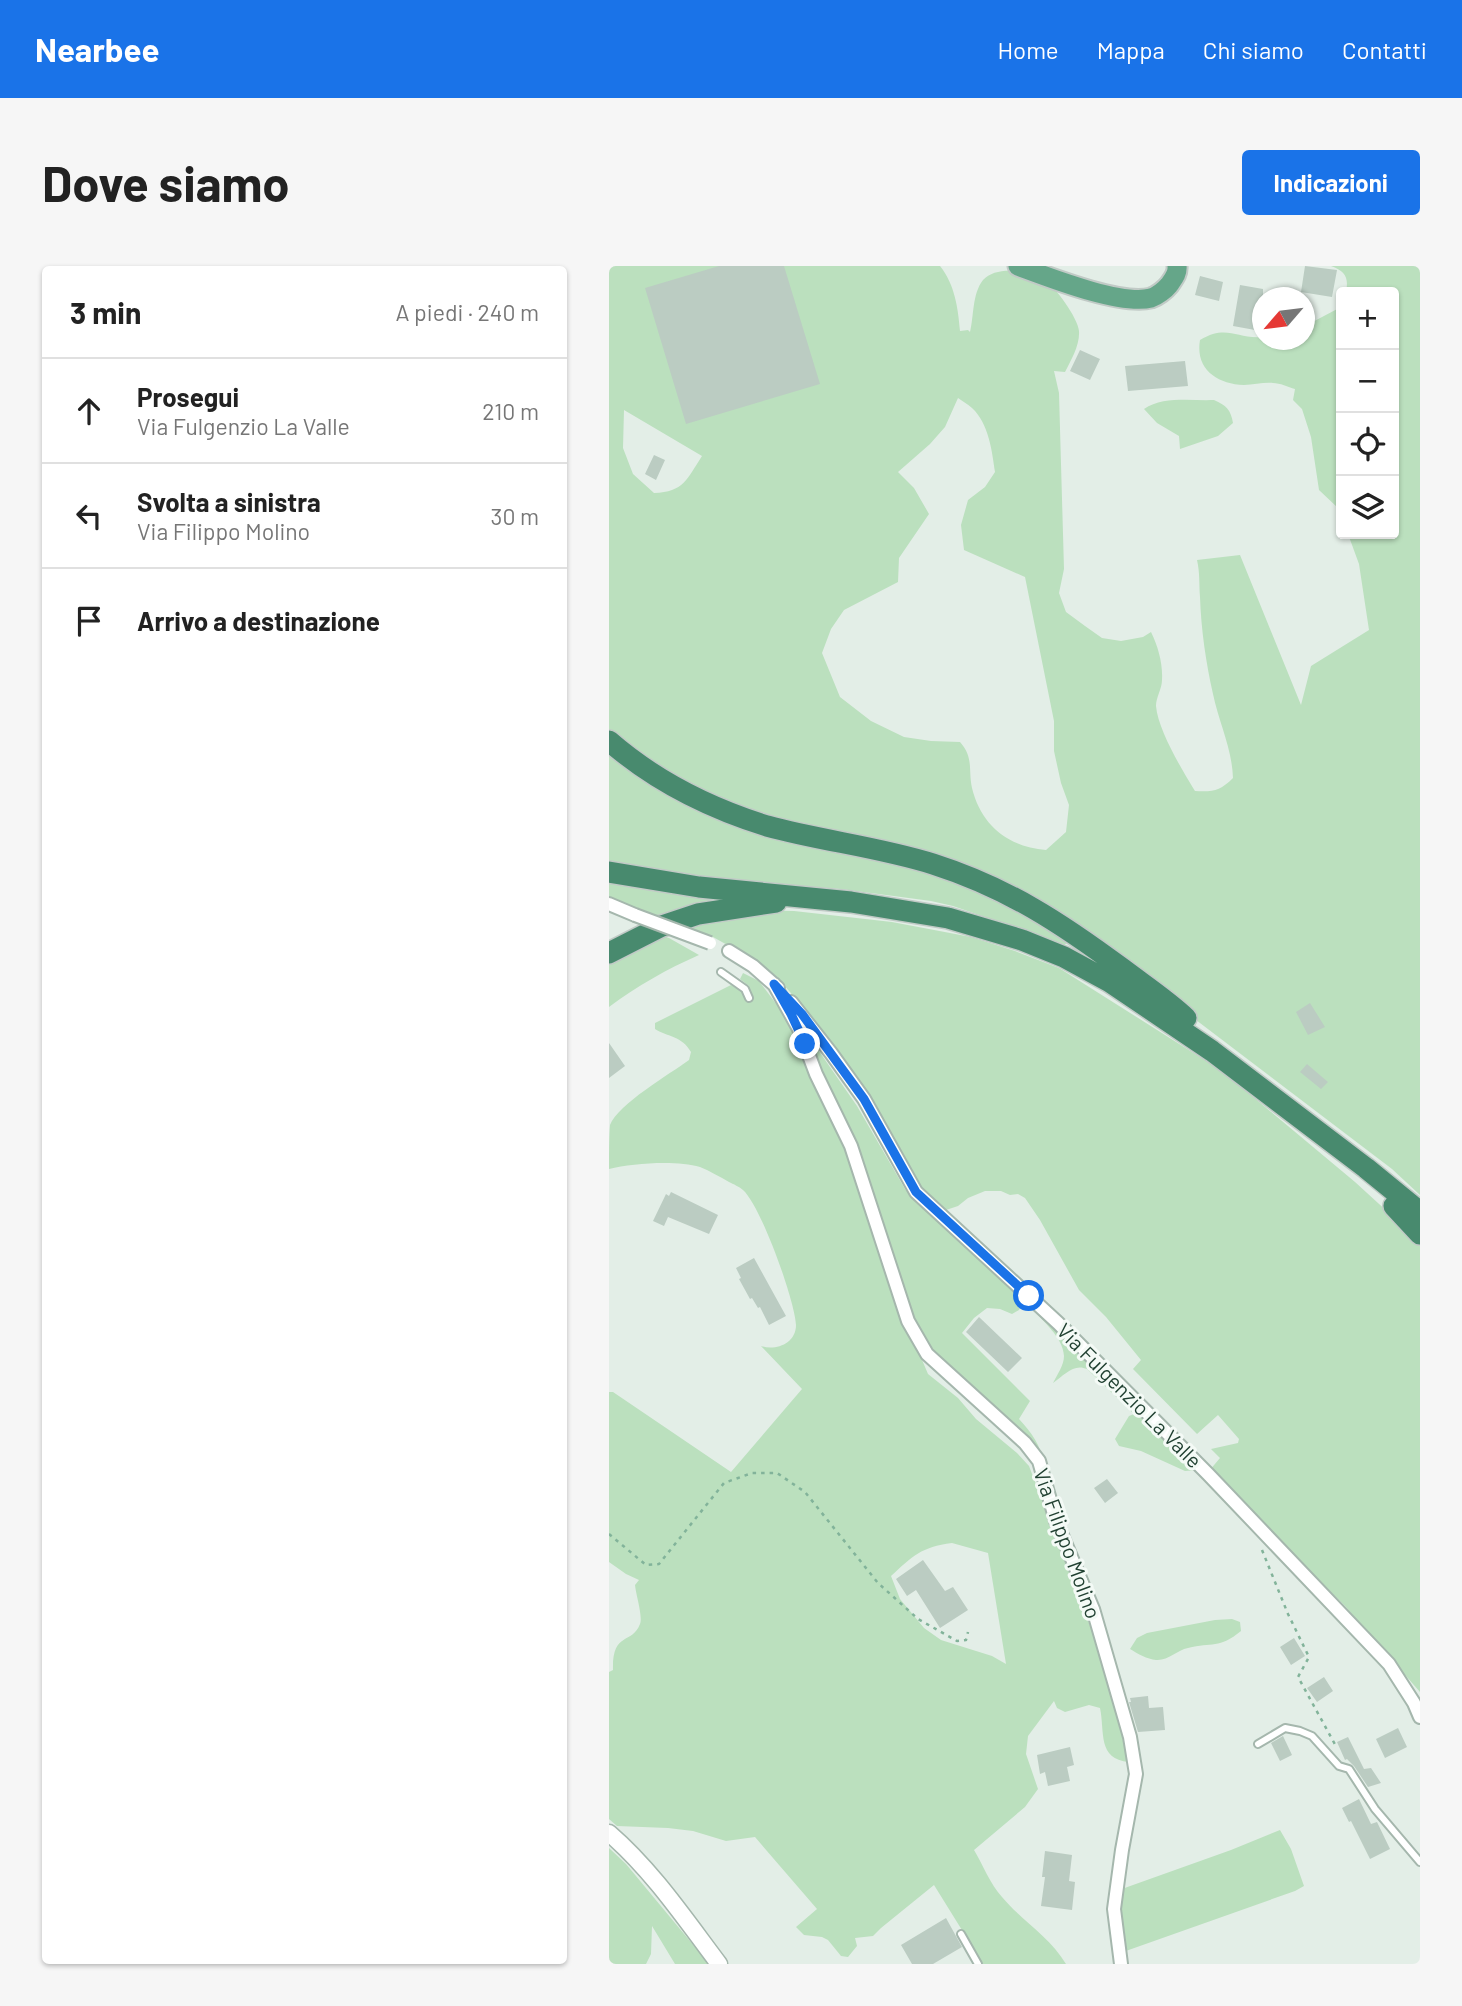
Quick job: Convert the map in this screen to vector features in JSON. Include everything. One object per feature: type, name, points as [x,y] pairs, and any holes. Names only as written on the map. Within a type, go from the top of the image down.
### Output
[{"type":"highway","points":[[609,741],[644,768],[711,806],[769,826],[931,863],[980,880],[1019,898],[1063,926],[1178,1010],[1249,1078]]},
{"type":"highway","points":[[609,873],[699,887],[851,902],[949,918],[1022,940],[1064,957],[1110,982],[1204,1045],[1420,1212]]},
{"type":"highway","points":[[609,953],[662,926],[698,914],[771,903],[794,895]]},
{"type":"highway","points":[[1366,1168],[1388,1200],[1420,1234]]},
{"type":"main road","points":[[1018,266],[1076,287],[1133,300],[1153,298],[1166,288],[1178,272],[1177,266]]},
{"type":"street","points":[[609,904],[710,943]]},
{"type":"street","name":"Via Fulgenzio La Valle","points":[[729,951],[774,984],[802,1014],[864,1099],[916,1192],[1058,1323],[1261,1529],[1389,1664],[1420,1717]]},
{"type":"street","name":"Via Filippo Molino","points":[[774,984],[799,1029],[816,1074],[851,1146],[908,1321],[927,1354],[1025,1443],[1039,1461],[1056,1521],[1093,1609],[1130,1737],[1136,1774],[1114,1909],[1121,1964]]},
{"type":"street","points":[[609,1833],[623,1845],[674,1904],[719,1964]]},
{"type":"lane","points":[[722,972],[745,989],[749,998]]},
{"type":"lane","points":[[1258,1744],[1285,1728],[1312,1737],[1339,1766],[1349,1769],[1375,1809],[1420,1862]]},
{"type":"lane","points":[[961,1934],[978,1964]]},
{"type":"path","points":[[609,1535],[646,1565],[659,1564],[724,1483],[752,1473],[777,1473],[805,1492],[878,1583],[918,1619],[957,1642],[966,1640],[968,1632]]},
{"type":"path","points":[[1261,1529],[1261,1545],[1288,1614],[1309,1657],[1298,1677],[1349,1769]]},
{"type":"green space","points":[[609,266],[940,266],[957,305],[960,331],[970,332],[979,286],[989,276],[1003,271],[1020,272],[1036,276],[1048,283],[1070,311],[1079,331],[1077,347],[1065,372],[1054,371],[1059,393],[1064,569],[1059,593],[1066,612],[1102,638],[1121,641],[1143,637],[1151,632],[1162,668],[1162,683],[1156,706],[1161,726],[1171,750],[1195,791],[1212,791],[1233,778],[1206,658],[1197,560],[1240,555],[1301,705],[1311,666],[1369,630],[1359,564],[1350,539],[1399,539],[1399,287],[1346,287],[1345,275],[1331,266],[1420,266],[1420,1195],[1392,1169],[1054,912],[758,816],[656,769],[609,729]],"holes":[[[958,398],[978,414],[989,438],[995,472],[985,487],[968,500],[961,525],[964,550],[1025,577],[1054,721],[1054,751],[1069,805],[1066,832],[1046,850],[1008,839],[989,823],[976,801],[969,759],[960,742],[904,737],[871,721],[840,697],[822,653],[831,629],[844,610],[898,582],[899,558],[929,514],[914,488],[898,472],[945,427]],[[624,410],[702,456],[684,483],[672,490],[654,493],[633,474],[623,448]]]},
{"type":"green space","points":[[1336,310],[1336,506],[1319,490],[1311,437],[1302,409],[1293,400],[1295,389],[1276,383],[1244,385],[1225,382],[1205,367],[1199,350],[1200,340],[1209,335],[1225,333],[1252,337],[1252,350],[1315,350],[1315,321]]},
{"type":"green space","points":[[1214,400],[1227,408],[1233,423],[1218,436],[1180,449],[1179,436],[1157,423],[1144,409],[1160,402]]},
{"type":"green space","points":[[609,749],[659,786],[886,855],[1020,905],[1068,942],[1061,948],[1011,926],[931,901],[841,889],[739,884],[609,867]]},
{"type":"green space","points":[[609,878],[709,896],[710,904],[665,919],[609,899]]},
{"type":"green space","points":[[753,910],[794,911],[892,922],[971,937],[1059,968],[1222,1071],[1355,1182],[1413,1235],[1420,1246],[1420,1692],[1345,1606],[1209,1471],[1220,1458],[1211,1449],[1238,1443],[1239,1439],[1218,1415],[1197,1434],[1133,1369],[1141,1360],[1106,1317],[1079,1290],[1025,1198],[1001,1191],[985,1191],[943,1211],[917,1186],[844,1063],[775,975],[713,937],[678,925]]},
{"type":"green space","points":[[653,932],[699,955],[653,978],[609,1007],[609,957]]},
{"type":"green space","points":[[743,973],[759,981],[780,1009],[798,1042],[817,1094],[835,1124],[859,1178],[911,1334],[928,1374],[958,1398],[976,1419],[1029,1466],[1102,1657],[1121,1718],[1129,1762],[1119,1760],[1107,1750],[1100,1708],[1089,1705],[1065,1712],[1057,1708],[1054,1701],[1028,1736],[1026,1754],[1038,1789],[1025,1807],[974,1850],[998,1892],[1052,1946],[1066,1964],[983,1964],[934,1885],[873,1936],[855,1938],[857,1946],[848,1957],[841,1956],[828,1940],[804,1935],[796,1927],[817,1909],[755,1837],[726,1841],[693,1831],[617,1826],[609,1819],[609,1672],[613,1670],[619,1644],[637,1630],[641,1621],[635,1585],[639,1580],[609,1562],[609,1392],[613,1392],[731,1472],[802,1389],[761,1346],[778,1347],[789,1341],[796,1325],[776,1254],[759,1214],[743,1190],[707,1170],[690,1165],[655,1163],[609,1169],[610,1125],[615,1117],[634,1099],[689,1060],[691,1052],[687,1047],[679,1040],[655,1029],[655,1023],[731,985],[743,992],[749,986],[740,979]],"holes":[[[952,1543],[988,1553],[1006,1664],[992,1656],[941,1640],[924,1628],[900,1599],[891,1576],[905,1563],[932,1547]]]},
{"type":"green space","points":[[796,1018],[857,1106],[905,1189],[1018,1297],[1021,1305],[1019,1310],[1012,1314],[987,1308],[974,1318],[962,1333],[1030,1401],[1019,1419],[1041,1451],[1043,1464],[928,1349],[912,1319]]},
{"type":"green space","points":[[1032,1308],[1044,1316],[1198,1470],[1185,1471],[1141,1451],[1119,1446],[1115,1439],[1129,1416],[1134,1414],[1087,1369],[1073,1369],[1053,1383],[1063,1363],[1063,1349],[1056,1336]]},
{"type":"green space","points":[[1232,1619],[1240,1622],[1241,1631],[1221,1643],[1184,1649],[1160,1660],[1130,1649],[1137,1638],[1147,1633]]},
{"type":"green space","points":[[1280,1830],[1291,1849],[1304,1886],[1123,1952],[1119,1890]]},
{"type":"green space","points":[[609,1848],[626,1864],[709,1964],[675,1964],[652,1926],[651,1954],[646,1964],[609,1964]]},
{"type":"building","points":[[719,266],[784,266],[820,384],[686,424],[645,288]]},
{"type":"building","points":[[1305,266],[1337,270],[1332,297],[1315,294],[1315,287],[1302,287]]},
{"type":"building","points":[[1200,276],[1223,282],[1219,301],[1195,295]]},
{"type":"building","points":[[1240,285],[1252,287],[1252,329],[1233,326]]},
{"type":"building","points":[[1080,350],[1100,359],[1090,380],[1070,371]]},
{"type":"building","points":[[1185,361],[1188,386],[1128,391],[1125,366]]},
{"type":"building","points":[[654,455],[665,460],[656,480],[645,474]]},
{"type":"building","points":[[1310,1003],[1325,1027],[1308,1035],[1296,1012]]},
{"type":"building","points":[[609,1043],[625,1066],[609,1078]]},
{"type":"building","points":[[1307,1064],[1328,1082],[1321,1089],[1300,1072]]},
{"type":"building","points":[[671,1192],[718,1215],[709,1234],[668,1217],[664,1226],[653,1221],[666,1194],[669,1196]]},
{"type":"building","points":[[754,1258],[786,1316],[769,1325],[760,1307],[750,1299],[736,1268]]},
{"type":"building","points":[[979,1317],[1022,1358],[1008,1372],[966,1332]]},
{"type":"building","points":[[1107,1479],[1118,1493],[1105,1503],[1094,1488]]},
{"type":"building","points":[[923,1560],[945,1591],[953,1587],[968,1610],[940,1628],[916,1590],[907,1596],[896,1579]]},
{"type":"building","points":[[1294,1638],[1305,1656],[1291,1665],[1280,1647]]},
{"type":"building","points":[[1324,1677],[1333,1691],[1317,1702],[1307,1688]]},
{"type":"building","points":[[1148,1696],[1149,1708],[1163,1707],[1165,1730],[1138,1732],[1130,1698]]},
{"type":"building","points":[[1398,1728],[1407,1747],[1385,1758],[1376,1739]]},
{"type":"building","points":[[1283,1736],[1292,1755],[1280,1761],[1271,1743]]},
{"type":"building","points":[[1348,1737],[1364,1769],[1371,1768],[1381,1783],[1368,1787],[1354,1766],[1345,1760],[1337,1742]]},
{"type":"building","points":[[1070,1747],[1074,1765],[1067,1767],[1070,1781],[1048,1786],[1045,1772],[1040,1774],[1037,1755]]},
{"type":"building","points":[[1359,1799],[1371,1824],[1377,1822],[1390,1849],[1370,1859],[1342,1808]]},
{"type":"building","points":[[1045,1851],[1072,1855],[1069,1881],[1075,1882],[1072,1910],[1041,1906]]},
{"type":"building","points":[[946,1918],[962,1947],[933,1964],[912,1964],[901,1945]]},
{"type":"route","points":[[805,1044],[774,984],[802,1014],[864,1099],[916,1192],[1029,1296]]}]
